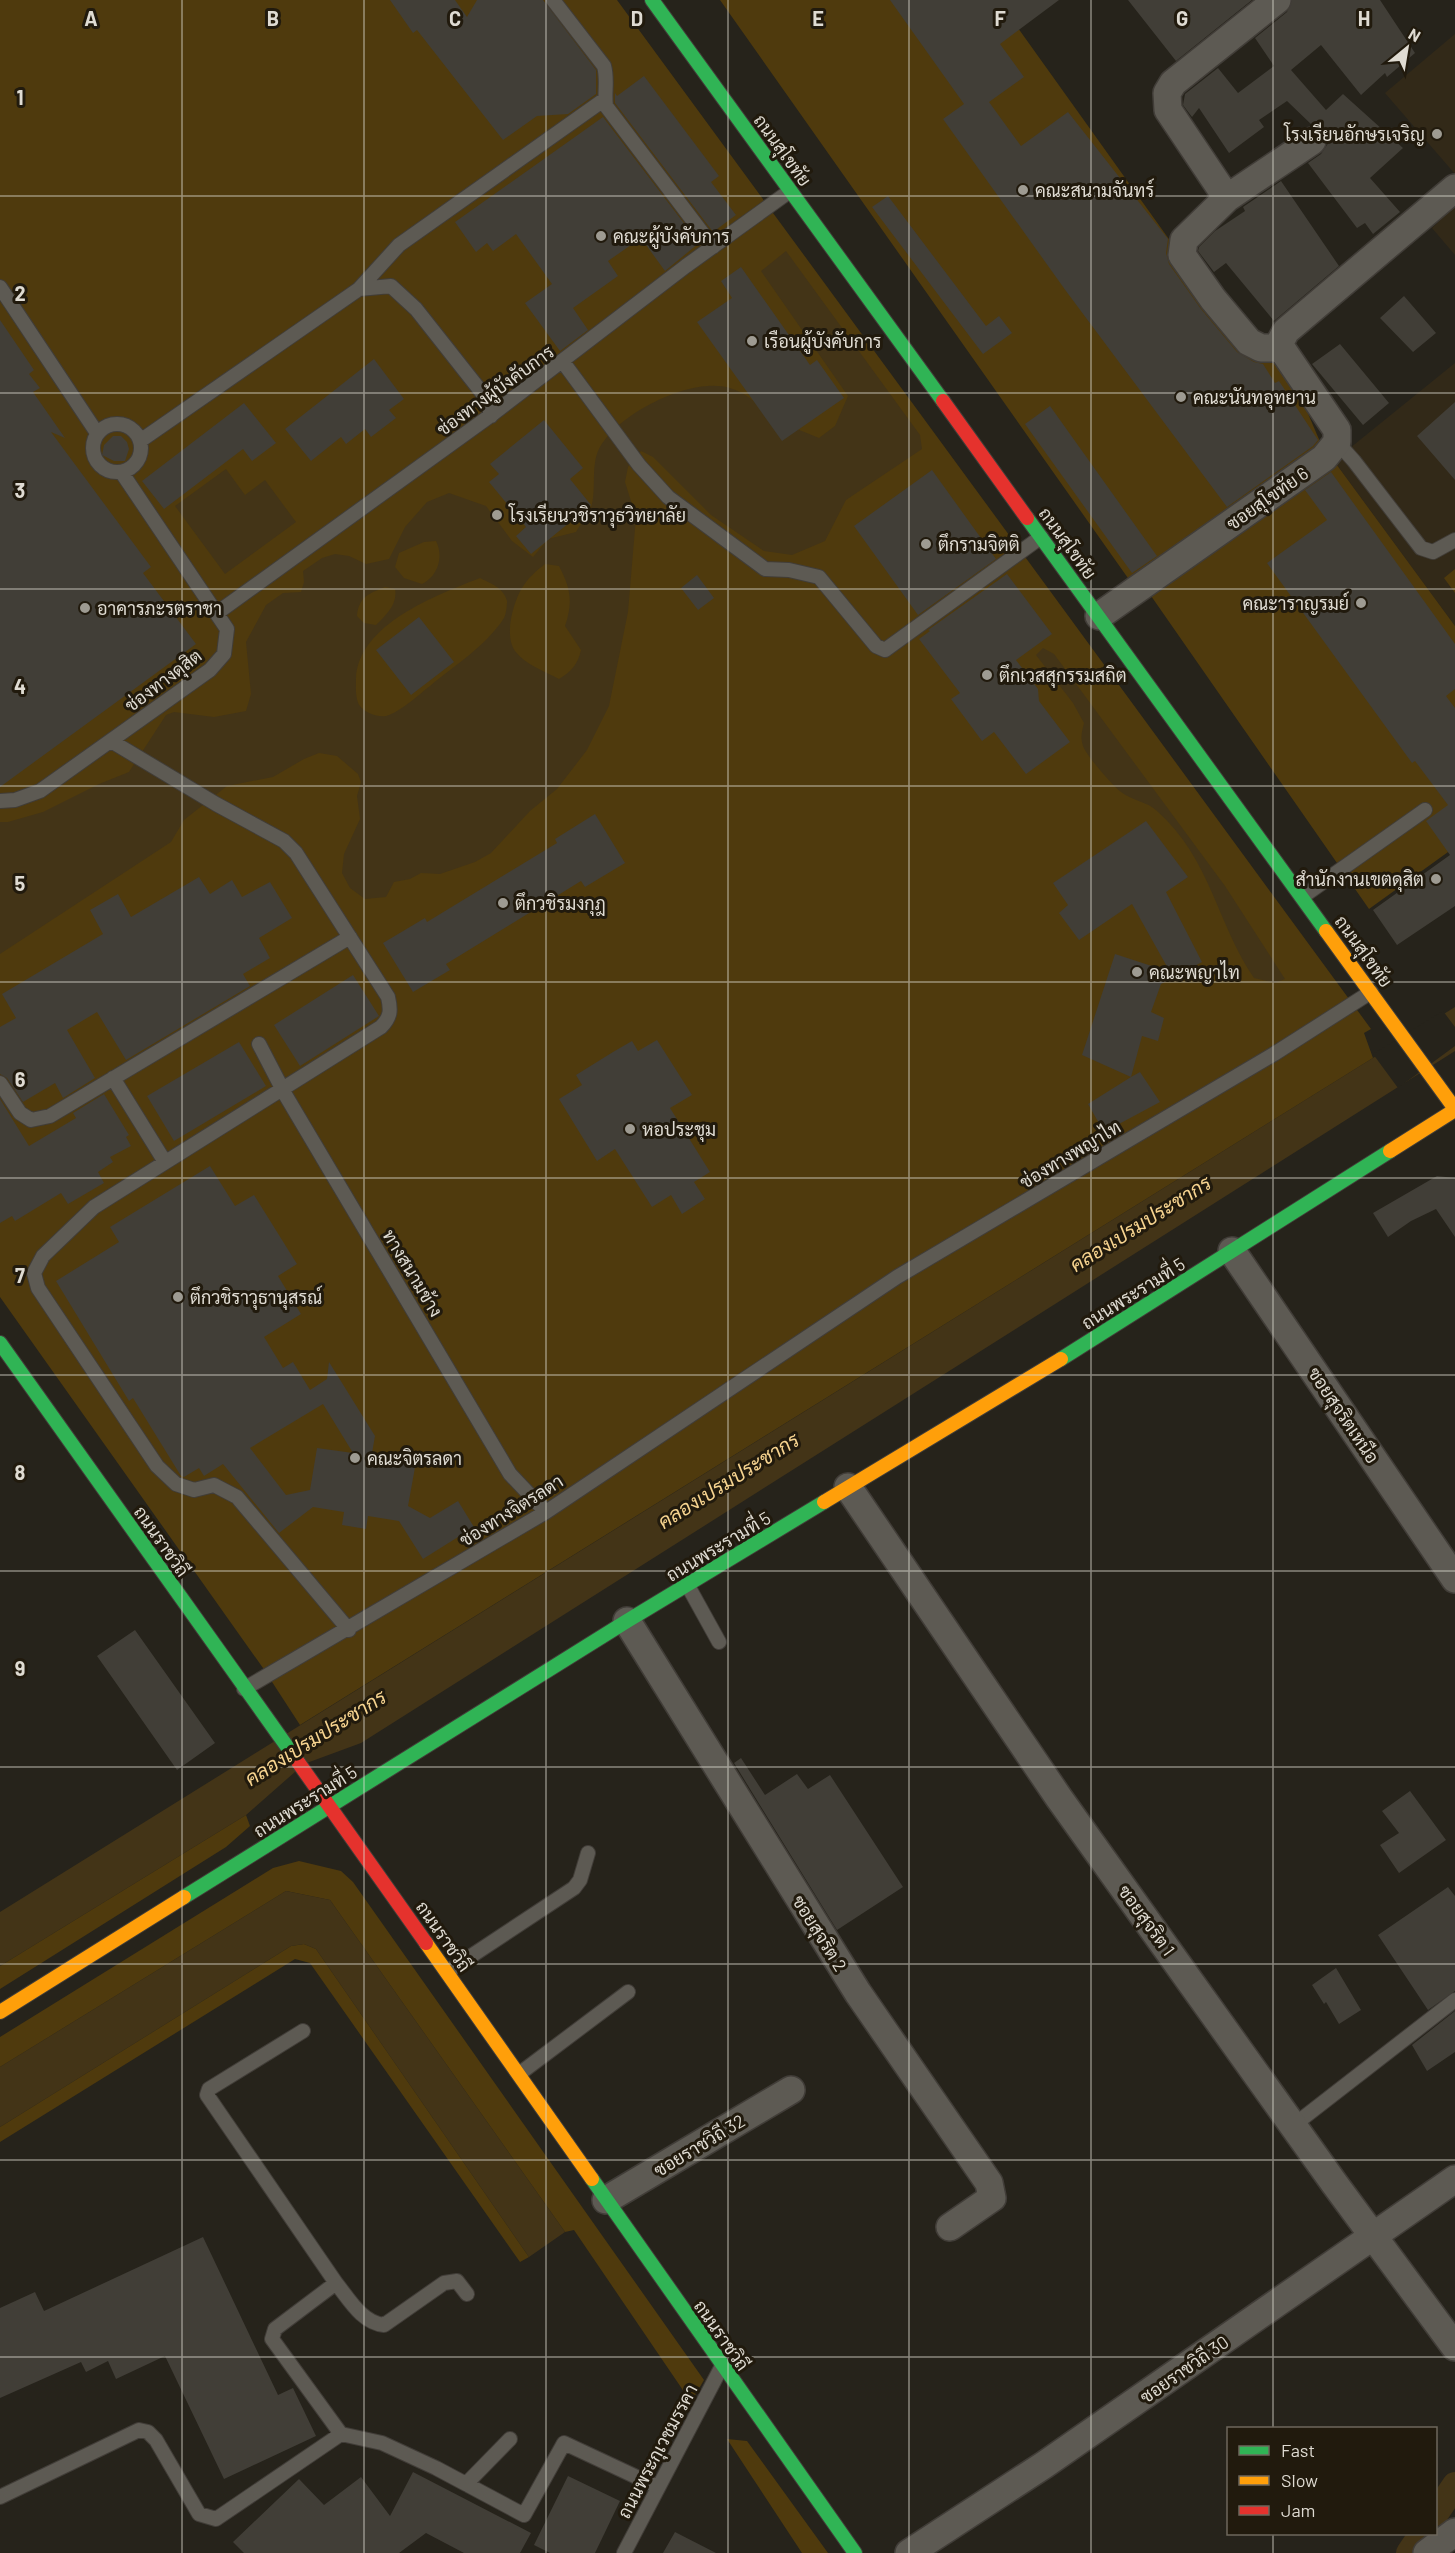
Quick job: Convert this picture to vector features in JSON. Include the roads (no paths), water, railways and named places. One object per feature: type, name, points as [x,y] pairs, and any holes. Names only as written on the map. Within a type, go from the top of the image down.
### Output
[{"type":"main road","name":"ถนนสุโขทัย","points":[[652,0],[1455,1109]]},
{"type":"main road","name":"ถนนพระรามที่ 5","points":[[0,2012],[627,1621],[1033,1377],[1455,1109]]},
{"type":"main road","name":"ถนนราชวิถี","points":[[0,1343],[519,2073],[855,2553]]},
{"type":"street","points":[[1227,198],[1168,110],[1167,93],[1173,83],[1277,0]]},
{"type":"street","points":[[1312,141],[1227,198],[1184,240],[1182,255],[1249,342],[1260,348],[1277,348],[1284,352],[1337,429],[1337,442]]},
{"type":"street","points":[[1277,348],[1286,331],[1455,188]]},
{"type":"street","name":"ซอยสุโขทัย 6","points":[[1099,616],[1324,459],[1337,442]]},
{"type":"street","name":"ซอยสุจริตเหนือ","points":[[1232,1251],[1455,1579]]},
{"type":"street","name":"ซอยสุจริต 1","points":[[849,1487],[1059,1798],[1455,2347]]},
{"type":"street","name":"ซอยสุจริต 2","points":[[627,1621],[858,1993],[989,2184],[992,2198],[950,2227]]},
{"type":"street","name":"ซอยราชวิถี 32","points":[[606,2200],[791,2090]]},
{"type":"street","name":"ซอยราชวิถี 30","points":[[909,2553],[1044,2465],[1455,2179]]},
{"type":"street","points":[[1427,2553],[1455,2532]]},
{"type":"lane","points":[[553,0],[604,66],[607,77],[606,106],[713,247]]},
{"type":"lane","points":[[140,441],[359,289],[399,245],[605,99]]},
{"type":"lane","name":"ช่องทางผู้บังคับการ","points":[[216,613],[491,416],[790,191]]},
{"type":"lane","points":[[359,289],[391,286],[416,309],[487,399],[491,416]]},
{"type":"lane","points":[[0,287],[97,433]]},
{"type":"lane","points":[[563,363],[639,465],[668,497],[765,569],[789,570],[819,577],[876,646],[885,650],[1041,537]]},
{"type":"lane","points":[[123,425],[136,434],[140,441],[140,457],[129,470],[122,473],[106,471],[94,460],[92,444],[97,433],[106,426],[123,425]]},
{"type":"lane","points":[[1337,442],[1354,460],[1421,548],[1433,552],[1455,540]]},
{"type":"lane","name":"ช่องทางดุสิต","points":[[0,801],[15,800],[40,791],[210,670],[224,654],[227,629],[122,473]]},
{"type":"lane","points":[[111,741],[216,804],[284,841],[296,853],[388,997],[391,1009],[390,1019],[381,1028],[281,1088],[94,1207],[58,1239],[43,1256],[34,1273],[38,1288],[157,1466],[176,1484],[194,1490],[213,1485],[237,1497],[349,1630]]},
{"type":"lane","points":[[1302,897],[1425,810]]},
{"type":"lane","points":[[0,1083],[20,1113],[31,1120],[50,1116],[350,937]]},
{"type":"lane","name":"ช่องทางพญาไท","points":[[789,1349],[897,1277],[1274,1054],[1371,992]]},
{"type":"lane","name":"ทางสนามข้าง","points":[[259,1044],[281,1088],[510,1474],[546,1512]]},
{"type":"lane","points":[[112,1078],[165,1162]]},
{"type":"lane","name":"ช่องทางจิตรลดา","points":[[244,1689],[349,1630],[546,1512],[789,1349]]},
{"type":"lane","points":[[688,1586],[719,1642]]},
{"type":"lane","points":[[447,1972],[574,1888],[580,1880],[588,1853]]},
{"type":"lane","points":[[519,2073],[628,1992]]},
{"type":"lane","points":[[1294,2125],[1455,2000]]},
{"type":"lane","points":[[303,2031],[208,2089],[207,2095],[336,2283],[365,2319],[384,2325],[444,2283],[457,2281],[466,2294]]},
{"type":"lane","points":[[336,2283],[275,2329],[272,2339],[341,2434],[382,2443],[524,2515],[564,2443],[658,2487]]},
{"type":"lane","name":"ถนนพระกุเวชมรรคา","points":[[624,2553],[722,2366]]},
{"type":"lane","points":[[0,2497],[139,2430],[148,2432],[156,2440],[199,2514],[216,2519],[341,2434]]},
{"type":"lane","points":[[466,2484],[510,2439]]},
{"type":"water","points":[[786,251],[920,435],[922,449],[846,500],[825,541],[792,555],[764,551],[711,515],[653,457],[641,451],[628,467],[625,482],[636,517],[628,612],[609,706],[587,750],[557,789],[530,811],[491,853],[475,862],[440,874],[421,873],[410,879],[394,882],[386,897],[365,899],[350,888],[342,873],[344,854],[360,819],[357,796],[361,782],[358,774],[337,756],[319,753],[273,777],[227,786],[184,820],[171,842],[0,954],[0,822],[8,822],[43,812],[129,772],[166,715],[174,712],[214,717],[246,711],[251,694],[246,642],[266,605],[283,593],[301,592],[304,582],[303,571],[322,558],[335,554],[349,556],[366,564],[389,559],[405,527],[427,502],[449,493],[486,506],[512,541],[533,557],[548,539],[576,532],[591,507],[597,455],[608,436],[638,411],[676,393],[714,386],[739,391],[761,407],[786,435],[797,429],[819,438],[835,426],[848,396],[761,271]],"holes":[[[436,541],[439,560],[436,571],[428,581],[422,584],[404,578],[395,567],[399,553],[424,542]],[[545,564],[559,566],[570,596],[565,626],[581,650],[573,667],[559,679],[519,656],[510,637],[513,610],[522,588]],[[480,578],[496,586],[505,596],[507,601],[504,618],[470,655],[400,709],[386,716],[373,715],[362,709],[357,700],[356,679],[360,660],[370,642],[403,614],[443,593]],[[385,587],[395,589],[393,604],[376,625],[364,623],[357,616],[362,600]]]},
{"type":"water","points":[[226,469],[245,495],[265,480],[296,522],[225,574],[175,506]]},
{"type":"water","points":[[1043,648],[1054,654],[1225,886],[1285,979],[1275,983],[1254,978],[1230,935],[1212,892],[1190,849],[1153,808],[1121,792],[1089,756],[1082,740],[1084,723],[1073,703],[1036,655]]},
{"type":"water","name":"คลองเปรมประชากร","points":[[1455,1007],[1455,1051],[361,1743],[304,1764],[246,1815],[0,1966],[0,1912]]},
{"type":"water","points":[[286,1891],[330,1900],[565,2232],[529,2257],[316,1949],[304,1944],[291,1946],[0,2127],[0,2067]]},
{"type":"waterway","points":[[1437,2512],[1455,2485]]},
{"type":"waterway","points":[[1409,2553],[1421,2535]]},
{"type":"place","name":"โรงเรียนอักษรเจริญ","points":[[1437,134]]},
{"type":"place","name":"คณะสนามจันทร์","points":[[1023,190]]},
{"type":"place","name":"คณะผู้บังคับการ","points":[[601,236]]},
{"type":"place","name":"เรือนผู้บังคับการ","points":[[752,341]]},
{"type":"place","name":"คณะนันทอุทยาน","points":[[1181,397]]},
{"type":"place","name":"โรงเรียนวชิราวุธวิทยาลัย","points":[[497,515]]},
{"type":"place","name":"ตึกรามจิตติ","points":[[926,544]]},
{"type":"place","name":"คณะาราญรมย์","points":[[1361,603]]},
{"type":"place","name":"อาคารภะรตราชา","points":[[85,608]]},
{"type":"place","name":"ตึกเวสสุกรรมสถิต","points":[[987,675]]},
{"type":"place","name":"สำนักงานเขตดุสิต","points":[[1436,879]]},
{"type":"place","name":"ตึกวชิรมงกุฎ","points":[[503,903]]},
{"type":"place","name":"คณะพญาไท","points":[[1137,972]]},
{"type":"place","name":"หอประชุม","points":[[630,1129]]},
{"type":"place","name":"ตึกวชิราวุธานุสรณ์","points":[[178,1297]]},
{"type":"place","name":"คณะจิตรลดา","points":[[355,1458]]}]
